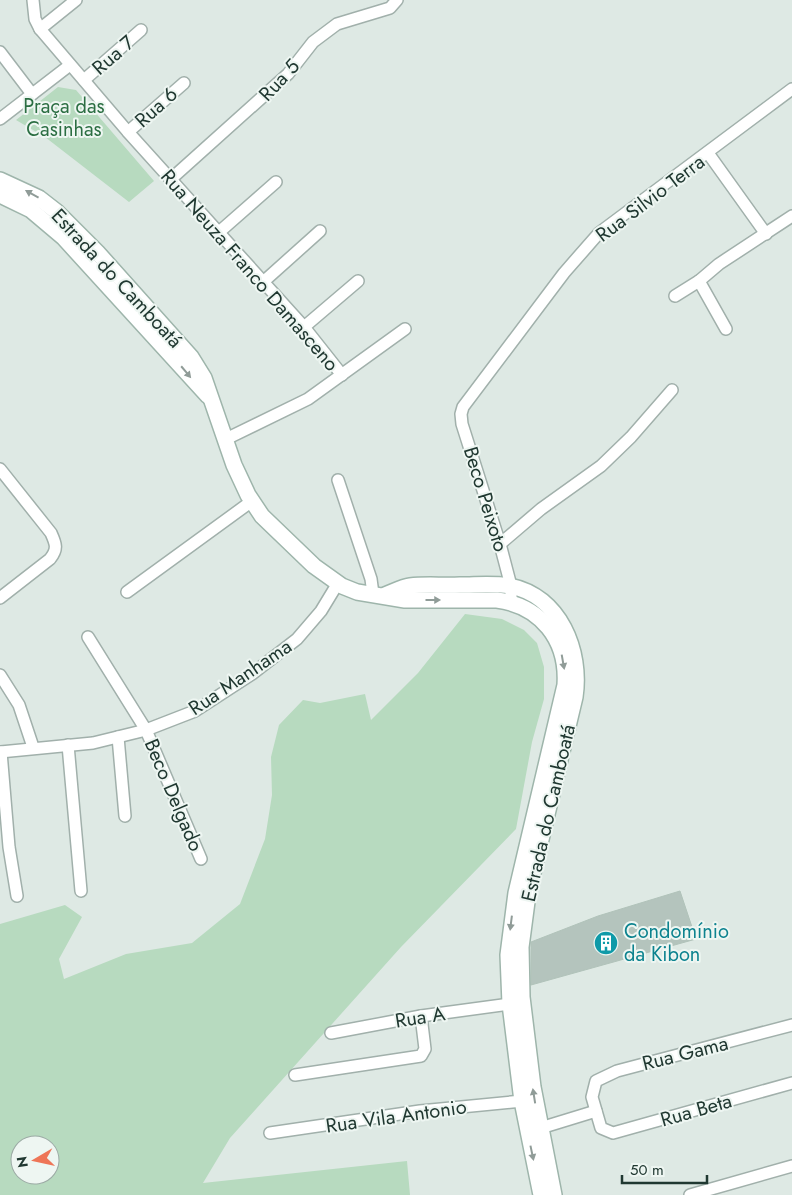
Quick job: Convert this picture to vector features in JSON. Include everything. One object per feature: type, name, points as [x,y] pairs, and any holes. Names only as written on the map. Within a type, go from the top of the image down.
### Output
[{"type":"main road","name":"Estrada do Camboatá","points":[[0,180],[20,188],[47,204],[212,400],[239,477],[252,501],[262,516],[299,552],[338,583],[357,592],[379,594],[405,600],[498,600],[510,587],[530,610],[548,625],[558,642],[564,666],[563,693],[528,894],[521,947],[522,997],[533,1130],[541,1195]]},
{"type":"main road","name":"Estrada do Camboatá","points":[[0,195],[41,217],[89,255]]},
{"type":"main road","name":"Estrada do Camboatá","points":[[543,808],[512,914],[508,955],[510,1004],[522,1101],[554,1195]]},
{"type":"street","points":[[33,0],[35,19],[40,29],[76,0]]},
{"type":"street","name":"Rua 5","points":[[171,179],[288,74],[313,42],[336,24],[390,8],[397,0]]},
{"type":"street","name":"Rua Neuza Franco Damasceno","points":[[40,29],[128,132],[262,283],[304,327],[342,375],[308,399],[226,439]]},
{"type":"street","name":"Rua 7","points":[[84,80],[141,30]]},
{"type":"street","points":[[0,52],[32,94]]},
{"type":"street","points":[[0,119],[70,65]]},
{"type":"street","name":"Rua 6","points":[[128,132],[184,83]]},
{"type":"street","name":"Rua Silvio Terra","points":[[462,424],[460,414],[469,396],[564,273],[599,233],[792,89]]},
{"type":"street","points":[[708,153],[766,234]]},
{"type":"street","points":[[218,233],[276,182]]},
{"type":"street","points":[[674,296],[699,281],[719,264],[792,216]]},
{"type":"street","points":[[262,283],[320,231]]},
{"type":"street","points":[[304,327],[358,281]]},
{"type":"street","points":[[699,281],[726,329]]},
{"type":"street","points":[[342,375],[405,329]]},
{"type":"street","points":[[500,544],[540,509],[601,466],[631,437],[672,390]]},
{"type":"street","name":"Beco Peixoto","points":[[462,424],[500,544],[510,587]]},
{"type":"street","points":[[0,469],[51,533],[56,544],[55,552],[0,598]]},
{"type":"street","points":[[338,480],[371,580],[379,594]]},
{"type":"street","points":[[127,592],[252,501]]},
{"type":"street","name":"Rua Manhama","points":[[1,752],[33,747],[93,743],[146,730],[195,711],[252,674],[301,634],[321,611],[338,583]]},
{"type":"street","name":"Beco Delgado","points":[[88,638],[146,730],[201,859]]},
{"type":"street","points":[[0,675],[19,705],[33,747]]},
{"type":"street","points":[[118,737],[126,816]]},
{"type":"street","points":[[68,745],[81,891]]},
{"type":"street","points":[[1,752],[9,847],[17,896]]},
{"type":"street","name":"Rua A","points":[[332,1033],[421,1016],[510,1004]]},
{"type":"street","points":[[295,1075],[420,1056],[424,1049],[421,1016]]},
{"type":"street","name":"Rua Gama","points":[[596,1111],[592,1097],[596,1081],[617,1071],[792,1025]]},
{"type":"street","name":"Rua Beta","points":[[596,1111],[601,1128],[613,1133],[792,1083]]},
{"type":"street","name":"Rua Vila Antonio","points":[[270,1133],[420,1111],[522,1101]]},
{"type":"street","points":[[533,1130],[596,1111]]},
{"type":"street","points":[[690,1195],[792,1166]]},
{"type":"green space","name":"Praça das Casinhas","points":[[58,87],[76,90],[154,181],[129,202],[45,137],[16,120]]},
{"type":"green space","points":[[465,614],[502,619],[524,630],[537,643],[544,667],[544,699],[532,742],[516,829],[401,947],[230,1138],[203,1183],[407,1161],[410,1195],[0,1195],[0,924],[65,905],[82,917],[59,959],[64,979],[126,954],[192,943],[240,904],[265,839],[272,795],[271,757],[279,725],[303,700],[320,703],[365,694],[371,720],[418,673]]},
{"type":"building","name":"Condomínio da Kibon","points":[[680,891],[696,939],[531,985],[531,942],[598,916]]},
{"type":"place","name":"Condomínio da Kibon","points":[[606,943]]}]
